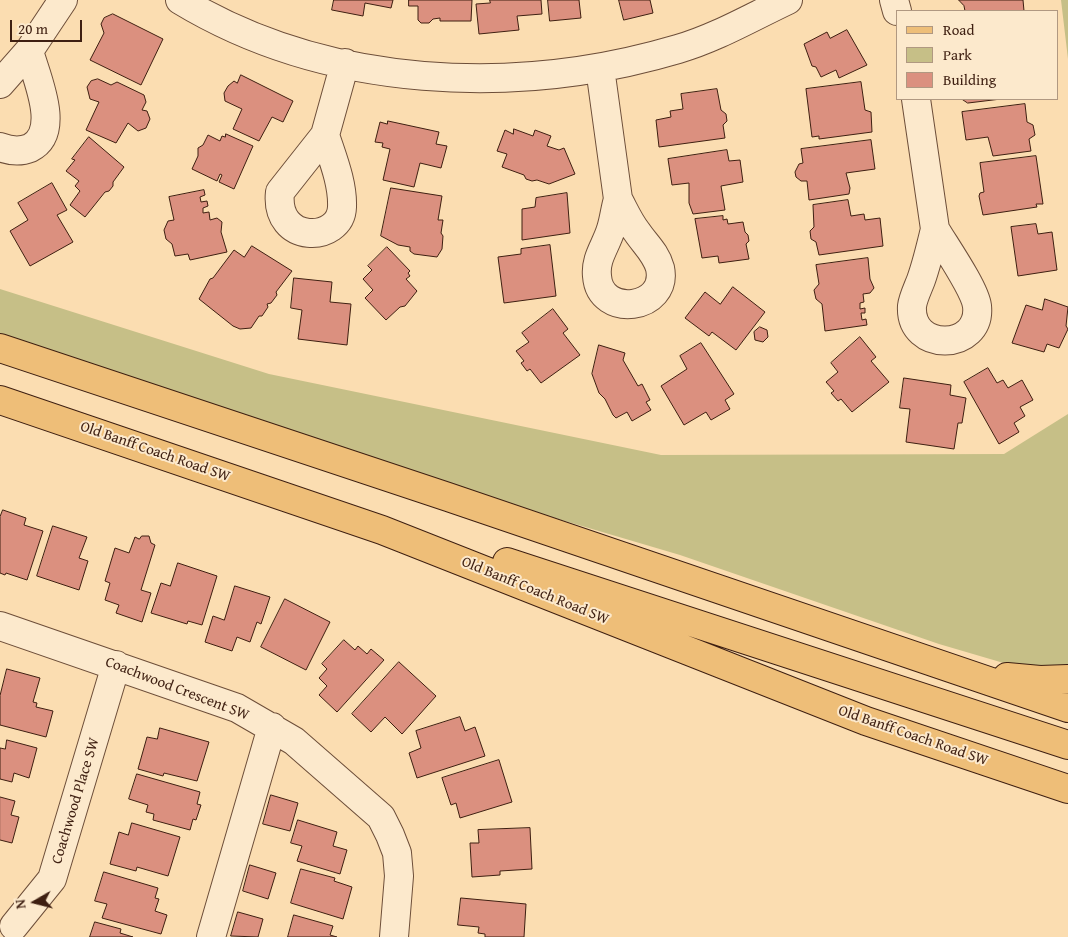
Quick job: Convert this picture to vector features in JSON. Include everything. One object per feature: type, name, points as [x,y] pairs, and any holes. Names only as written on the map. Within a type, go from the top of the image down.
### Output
[{"type":"main road","points":[[0,348],[430,491],[1068,708]]},
{"type":"main road","name":"Old Banff Coach Road SW","points":[[0,400],[382,530],[866,721],[1068,789]]},
{"type":"main road","points":[[382,530],[456,548],[552,576],[1068,745]]},
{"type":"main road","points":[[960,672],[1040,680],[1068,680]]},
{"type":"street","points":[[0,84],[29,52],[63,0]]},
{"type":"street","points":[[180,0],[244,31],[285,47],[344,63],[402,74],[456,79],[543,77],[600,68],[678,49],[717,34],[788,0]]},
{"type":"street","points":[[0,147],[11,151],[21,150],[39,141],[45,133],[47,121],[45,107],[29,52]]},
{"type":"street","points":[[325,135],[344,63]]},
{"type":"street","points":[[600,68],[618,199]]},
{"type":"street","points":[[916,100],[935,228]]},
{"type":"street","name":"Coachwood Crescent SW","points":[[0,626],[237,708],[294,741],[381,817],[398,853],[400,876],[394,937]]},
{"type":"street","name":"Coachwood Place SW","points":[[14,926],[52,879],[116,665]]},
{"type":"street","points":[[211,937],[272,727]]},
{"type":"green space","points":[[1061,0],[1068,0],[1068,59]]},
{"type":"green space","points":[[0,289],[269,374],[661,455],[1004,454],[1068,414],[1068,670],[1007,664],[939,644],[680,555],[406,474],[0,335]]},
{"type":"building","points":[[334,0],[393,0],[391,8],[365,3],[363,16],[332,10]]},
{"type":"building","points":[[409,0],[472,0],[471,21],[440,21],[440,18],[433,19],[429,23],[421,23],[418,20],[418,6],[409,6]]},
{"type":"building","points":[[490,0],[541,0],[542,14],[517,16],[519,30],[479,34],[476,4],[490,3]]},
{"type":"building","points":[[548,0],[579,0],[581,18],[550,21]]},
{"type":"building","points":[[619,0],[650,0],[653,13],[624,20]]},
{"type":"building","points":[[959,0],[1023,0],[1024,10],[965,10]]},
{"type":"building","points":[[113,14],[163,39],[141,85],[90,60],[104,33],[101,24],[104,18]]},
{"type":"building","points":[[847,30],[867,65],[839,78],[836,70],[821,77],[816,67],[812,66],[804,44],[827,32],[830,38]]},
{"type":"building","points":[[241,75],[293,101],[283,122],[272,117],[259,141],[233,129],[242,109],[225,101],[224,93],[228,86],[234,81],[237,83]]},
{"type":"building","points":[[98,79],[111,85],[117,82],[144,95],[146,102],[142,110],[147,111],[150,119],[146,128],[138,131],[128,123],[116,143],[86,130],[99,102],[90,99],[87,87],[91,81]]},
{"type":"building","points":[[861,82],[865,110],[871,112],[872,132],[819,139],[819,136],[812,137],[806,89]]},
{"type":"building","points":[[717,89],[721,110],[726,114],[727,121],[723,125],[725,138],[659,147],[656,120],[671,117],[670,111],[683,109],[681,94]]},
{"type":"building","points":[[964,100],[993,100],[968,103]]},
{"type":"building","points":[[1025,104],[1027,122],[1033,125],[1035,135],[1029,139],[1031,151],[993,156],[988,137],[966,140],[962,112]]},
{"type":"building","points":[[388,121],[439,132],[436,144],[447,146],[441,168],[420,163],[414,187],[383,180],[390,149],[382,147],[383,143],[375,142],[380,122],[387,124]]},
{"type":"building","points":[[514,129],[533,136],[535,130],[551,136],[547,146],[559,150],[564,148],[575,174],[549,184],[526,179],[524,175],[502,167],[507,154],[497,151],[505,130],[513,134]]},
{"type":"building","points":[[226,134],[253,146],[234,189],[219,182],[222,175],[220,174],[217,181],[192,169],[198,156],[198,148],[203,145],[208,135],[220,141],[222,136],[225,137]]},
{"type":"building","points":[[89,137],[124,167],[113,182],[113,186],[109,191],[105,192],[85,217],[70,205],[80,191],[75,186],[79,181],[66,171],[75,160],[72,159]]},
{"type":"building","points":[[871,140],[875,169],[846,173],[850,188],[849,194],[809,200],[807,181],[801,181],[796,177],[795,172],[799,164],[803,163],[801,149]]},
{"type":"building","points":[[727,150],[729,161],[740,160],[743,182],[721,186],[725,210],[693,214],[689,203],[689,183],[672,185],[668,159]]},
{"type":"building","points":[[1036,156],[1043,204],[1036,204],[1037,207],[983,215],[979,196],[980,193],[984,192],[980,163]]},
{"type":"building","points":[[52,183],[67,210],[57,215],[73,242],[30,266],[10,231],[28,220],[18,203]]},
{"type":"building","points":[[391,188],[442,196],[438,220],[443,220],[441,233],[443,236],[442,249],[437,257],[414,254],[410,251],[410,247],[398,245],[381,236]]},
{"type":"building","points":[[204,190],[205,195],[200,197],[201,202],[207,201],[208,206],[203,208],[203,213],[209,212],[210,220],[217,218],[222,222],[221,232],[227,252],[190,260],[188,254],[175,256],[172,244],[166,239],[164,230],[168,221],[174,220],[169,197]]},
{"type":"building","points":[[567,193],[570,233],[522,240],[522,209],[535,207],[536,198]]},
{"type":"building","points":[[848,200],[851,216],[864,214],[865,220],[880,218],[883,246],[819,255],[816,242],[811,239],[810,231],[814,227],[813,205]]},
{"type":"building","points":[[723,216],[723,220],[727,219],[728,224],[743,222],[749,241],[746,244],[749,259],[719,263],[718,256],[702,258],[695,219]]},
{"type":"building","points":[[1036,224],[1038,234],[1052,232],[1057,270],[1018,276],[1011,227]]},
{"type":"building","points":[[550,245],[556,296],[504,303],[498,257],[521,254],[521,249]]},
{"type":"building","points":[[252,246],[292,271],[276,292],[277,295],[271,303],[267,304],[268,307],[262,316],[259,316],[251,328],[240,329],[233,326],[199,299],[210,279],[213,278],[234,250],[244,257]]},
{"type":"building","points":[[387,247],[410,271],[408,273],[410,276],[406,279],[417,291],[405,306],[400,307],[386,320],[365,298],[373,290],[363,279],[372,270],[368,266]]},
{"type":"building","points":[[868,258],[870,279],[874,288],[870,293],[863,294],[864,302],[860,303],[860,309],[865,308],[865,313],[861,313],[862,320],[866,319],[867,325],[825,331],[822,304],[816,299],[814,290],[819,284],[816,265]]},
{"type":"building","points":[[294,278],[332,282],[330,302],[351,304],[347,345],[298,339],[302,310],[291,308]]},
{"type":"building","points":[[733,287],[765,312],[736,350],[712,332],[709,336],[685,318],[705,292],[720,304]]},
{"type":"building","points":[[1045,299],[1068,307],[1066,326],[1068,329],[1059,348],[1047,344],[1044,352],[1012,343],[1026,305],[1042,310]]},
{"type":"building","points":[[553,309],[568,329],[563,333],[580,355],[541,383],[530,369],[527,371],[521,363],[524,361],[516,351],[529,342],[522,333]]},
{"type":"building","points":[[760,327],[767,330],[768,337],[763,342],[755,340],[754,332]]},
{"type":"building","points":[[860,337],[876,357],[871,361],[889,382],[852,412],[841,399],[838,401],[831,393],[834,391],[826,382],[838,372],[831,363]]},
{"type":"building","points":[[701,343],[734,394],[725,400],[730,409],[711,420],[706,412],[684,425],[661,386],[687,369],[680,356]]},
{"type":"building","points":[[599,345],[625,353],[623,360],[638,386],[642,384],[650,400],[646,402],[651,410],[632,421],[627,412],[616,418],[613,415],[605,399],[599,393],[592,374]]},
{"type":"building","points":[[988,368],[997,383],[1003,380],[1008,388],[1022,380],[1033,400],[1020,407],[1025,416],[1014,423],[1019,432],[999,444],[964,382]]},
{"type":"building","points":[[904,378],[951,385],[950,395],[966,398],[962,423],[958,423],[954,449],[906,442],[910,409],[900,408]]},
{"type":"building","points":[[3,510],[26,518],[24,525],[43,531],[27,580],[6,573],[5,575],[0,573],[0,517]]},
{"type":"building","points":[[53,526],[87,537],[79,558],[88,561],[79,590],[37,576]]},
{"type":"building","points":[[142,536],[149,536],[151,543],[155,545],[141,590],[151,593],[142,622],[116,613],[119,605],[105,600],[110,583],[105,581],[115,548],[129,553],[135,537],[139,539]]},
{"type":"building","points":[[178,563],[217,576],[202,625],[188,621],[187,624],[151,613],[161,583],[170,586]]},
{"type":"building","points":[[235,586],[270,597],[261,624],[257,622],[250,642],[237,637],[232,651],[205,642],[213,616],[224,620]]},
{"type":"building","points":[[285,599],[330,622],[306,670],[261,647]]},
{"type":"building","points":[[344,640],[355,650],[358,646],[367,654],[371,649],[384,660],[337,712],[319,695],[327,686],[319,678],[327,669],[322,664]]},
{"type":"building","points":[[399,662],[436,696],[402,734],[385,717],[371,732],[352,714]]},
{"type":"building","points":[[7,669],[40,678],[33,702],[37,703],[36,707],[53,711],[46,737],[0,725],[0,696]]},
{"type":"building","points":[[460,717],[465,731],[475,727],[485,756],[417,778],[409,753],[421,748],[416,731]]},
{"type":"building","points":[[160,728],[209,742],[197,781],[164,773],[163,776],[138,769],[147,737],[157,739]]},
{"type":"building","points":[[7,740],[37,748],[29,778],[14,773],[12,782],[0,779],[0,748],[5,749]]},
{"type":"building","points":[[499,760],[512,802],[460,818],[456,803],[451,805],[442,778]]},
{"type":"building","points":[[137,774],[200,792],[197,804],[201,805],[196,820],[193,819],[190,830],[153,820],[154,814],[146,812],[148,805],[129,799]]},
{"type":"building","points":[[271,795],[298,803],[290,831],[263,824]]},
{"type":"building","points":[[0,797],[15,801],[11,815],[19,817],[12,843],[0,840]]},
{"type":"building","points":[[298,820],[337,832],[333,846],[347,850],[340,874],[297,861],[302,846],[291,843]]},
{"type":"building","points":[[132,823],[180,837],[168,876],[137,867],[136,871],[110,864],[119,832],[128,835]]},
{"type":"building","points":[[530,828],[532,869],[500,871],[500,875],[472,877],[470,843],[479,843],[478,830]]},
{"type":"building","points":[[250,865],[276,873],[268,899],[243,891]]},
{"type":"building","points":[[301,869],[335,878],[334,881],[352,887],[343,919],[291,903]]},
{"type":"building","points":[[104,872],[158,888],[155,898],[159,899],[155,911],[167,915],[161,934],[102,918],[107,904],[95,901]]},
{"type":"building","points":[[461,898],[526,904],[524,937],[485,937],[485,934],[478,933],[479,927],[458,925]]},
{"type":"building","points":[[238,912],[263,919],[258,937],[231,936]]},
{"type":"building","points":[[294,915],[333,926],[330,935],[337,937],[288,937]]},
{"type":"building","points":[[95,922],[121,929],[120,933],[133,937],[90,937]]}]
